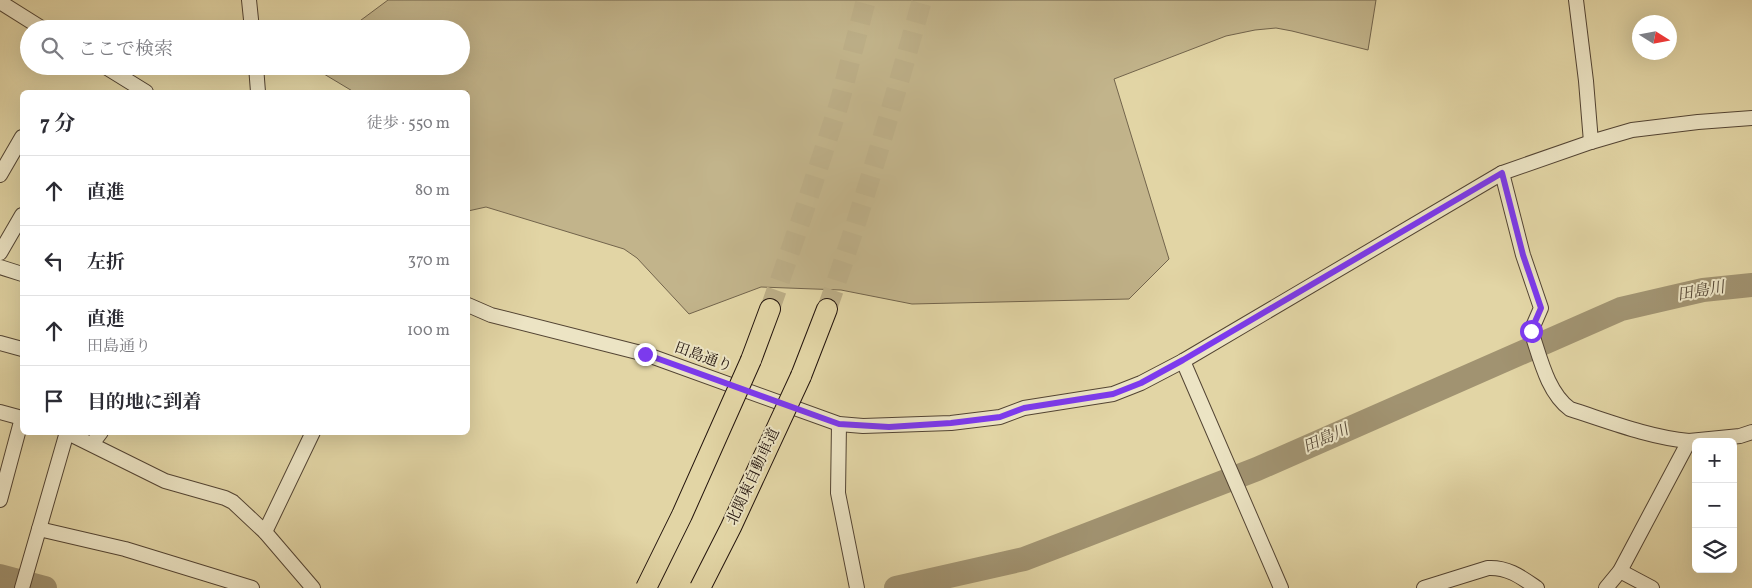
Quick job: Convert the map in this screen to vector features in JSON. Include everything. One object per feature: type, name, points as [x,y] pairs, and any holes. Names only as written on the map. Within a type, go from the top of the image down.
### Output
[{"type":"highway","points":[[646,588],[682,515],[751,360],[770,309]]},
{"type":"highway","name":"北関東自動車道","points":[[700,588],[731,528],[800,376],[827,309]]},
{"type":"street","points":[[250,0],[251,20]]},
{"type":"street","points":[[1576,0],[1591,142]]},
{"type":"street","points":[[0,2],[29,20]]},
{"type":"street","points":[[119,75],[143,90]]},
{"type":"street","points":[[257,75],[258,90]]},
{"type":"street","name":"田島通り","points":[[470,307],[491,315],[645,354],[839,424],[898,426],[951,423],[1000,417],[1024,408],[1113,394],[1141,383],[1502,173],[1632,130],[1752,118]]},
{"type":"street","points":[[0,175],[20,140]]},
{"type":"street","points":[[1502,173],[1523,255],[1541,308],[1531,331],[1550,384],[1562,404],[1570,409],[1675,440],[1689,441],[1740,436],[1752,432]]},
{"type":"street","points":[[0,253],[20,218]]},
{"type":"street","points":[[0,267],[20,273]]},
{"type":"street","points":[[0,343],[20,349]]},
{"type":"street","points":[[1183,360],[1281,588]]},
{"type":"street","points":[[0,412],[20,417]]},
{"type":"street","points":[[0,500],[2,482],[20,424]]},
{"type":"street","points":[[839,424],[838,493],[856,582]]},
{"type":"street","points":[[22,588],[66,435]]},
{"type":"street","points":[[72,435],[165,481],[233,502],[265,532],[313,588]]},
{"type":"street","points":[[92,444],[99,435]]},
{"type":"street","points":[[265,532],[313,435]]},
{"type":"street","points":[[1606,588],[1620,571],[1689,441]]},
{"type":"street","points":[[38,529],[125,549],[252,588]]},
{"type":"street","points":[[1424,588],[1488,568],[1508,570],[1537,588]]},
{"type":"street","points":[[1620,571],[1652,588]]},
{"type":"shaded area","points":[[388,0],[1376,0],[1368,50],[1276,28],[1255,30],[1226,36],[1114,79],[1169,259],[1129,299],[912,304],[841,290],[761,287],[689,314],[637,258],[624,249],[486,207],[470,211],[470,90],[351,90],[326,75],[470,75],[470,20],[361,20]]},
{"type":"waterway","name":"田島川","points":[[896,588],[1024,559],[1084,536],[1257,469],[1621,309],[1703,290],[1752,285]]},
{"type":"waterway","name":"田島川","points":[[0,576],[45,588]]},
{"type":"tunnel","points":[[770,309],[839,104],[866,0]]},
{"type":"tunnel","points":[[827,309],[877,155],[922,0]]},
{"type":"route","points":[[645,354],[839,424],[850,426],[889,427],[951,423],[1000,417],[1024,408],[1113,394],[1141,383],[1183,360],[1502,173],[1523,255],[1541,308],[1531,331]]}]
